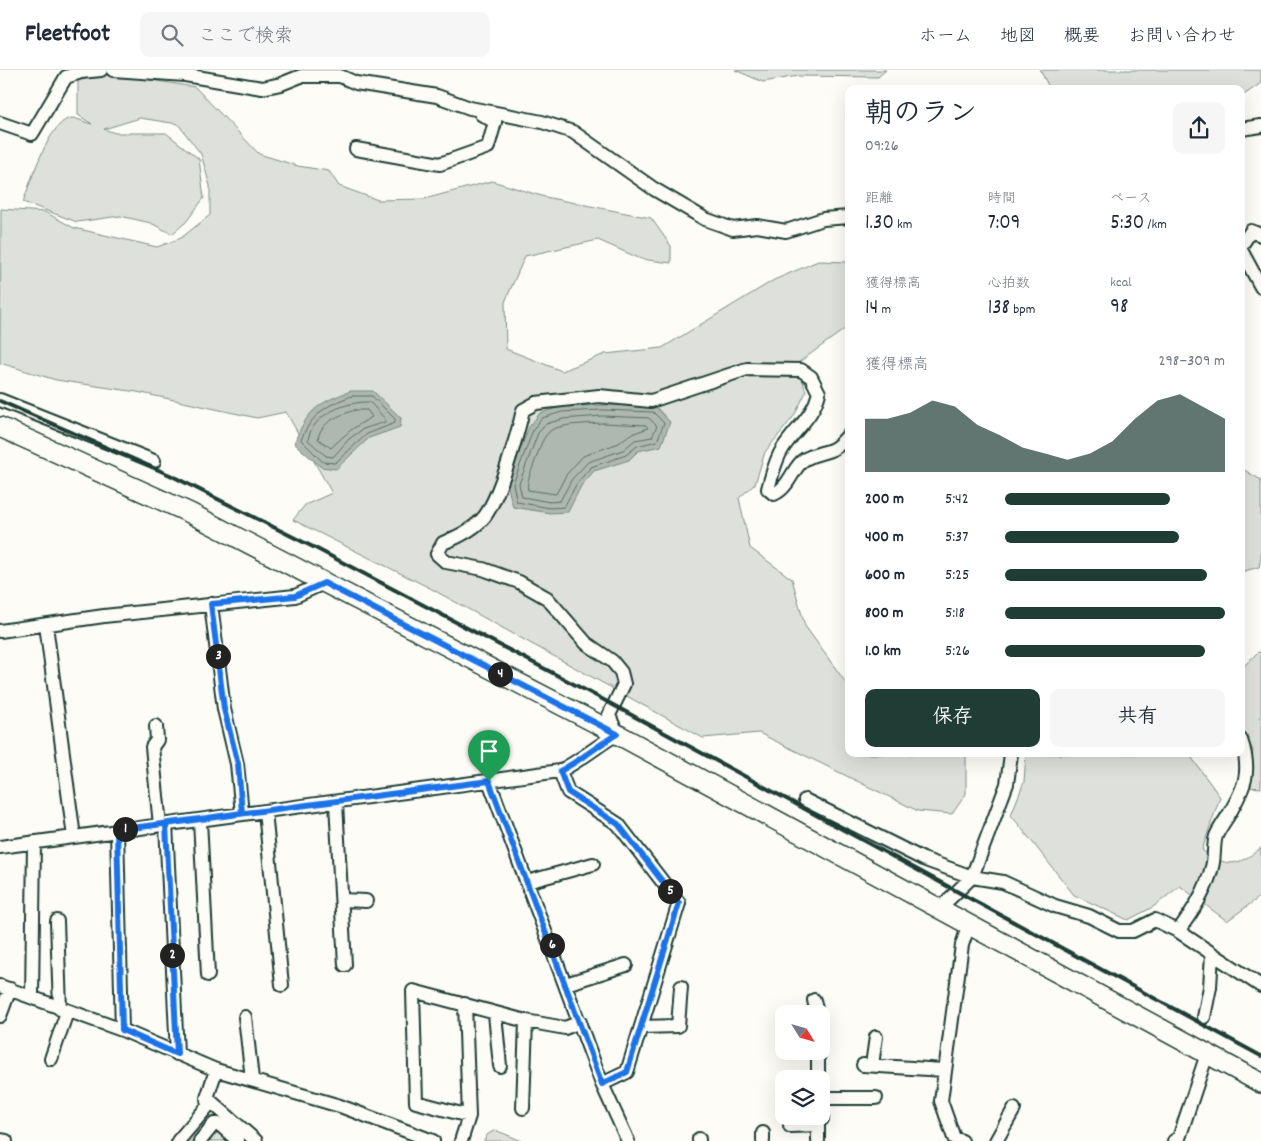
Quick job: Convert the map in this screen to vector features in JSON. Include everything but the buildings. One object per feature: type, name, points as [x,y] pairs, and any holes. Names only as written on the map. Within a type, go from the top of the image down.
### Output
[{"type":"street","points":[[0,123],[32,134],[66,77],[80,72],[101,70]]},
{"type":"street","points":[[113,70],[185,75],[262,88],[281,84],[301,76],[340,76],[356,84],[437,96],[470,108],[542,122],[574,132],[654,189],[704,219],[733,229],[757,226],[786,231],[823,219],[845,217]]},
{"type":"street","points":[[356,149],[440,164],[469,156],[488,147],[495,122],[470,108]]},
{"type":"street","points":[[1245,128],[1261,126]]},
{"type":"street","points":[[1245,241],[1251,231],[1261,235]]},
{"type":"street","points":[[1245,256],[1261,287]]},
{"type":"street","points":[[617,734],[609,715],[624,684],[621,672],[612,661],[586,642],[547,598],[520,582],[483,569],[446,562],[437,554],[443,543],[462,535],[484,516],[495,495],[519,428],[523,410],[536,403],[599,396],[651,401],[747,369],[801,370],[811,377],[819,393],[816,406],[808,420],[782,450],[768,489],[774,494],[780,491],[804,460],[828,452],[841,444],[845,439]]},
{"type":"street","points":[[0,400],[154,461]]},
{"type":"street","points":[[0,427],[190,513],[617,734],[1261,1084]]},
{"type":"street","points":[[0,631],[211,604],[295,596],[324,583]]},
{"type":"street","points":[[211,604],[224,709],[238,764],[242,813]]},
{"type":"street","points":[[46,625],[74,837]]},
{"type":"street","points":[[156,726],[157,740],[152,747],[163,824],[177,1054]]},
{"type":"street","points":[[0,847],[242,813],[336,803],[560,771],[582,760],[596,746],[617,734]]},
{"type":"street","points":[[1178,931],[1197,904],[1208,881],[1213,864],[1216,836],[1233,807],[1248,774],[1245,751]]},
{"type":"street","points":[[940,908],[972,877],[1007,784],[1011,757]]},
{"type":"street","points":[[560,771],[568,792],[618,824],[679,903],[627,1072],[602,1084]]},
{"type":"street","points":[[489,781],[602,1084],[628,1141]]},
{"type":"street","points":[[806,800],[898,848],[972,877],[1003,882],[1055,906],[1089,916],[1120,931],[1133,931],[1155,920],[1178,931],[1261,986]]},
{"type":"street","points":[[336,803],[345,965]]},
{"type":"street","points":[[265,811],[282,985]]},
{"type":"street","points":[[200,820],[208,975]]},
{"type":"street","points":[[117,830],[122,1030]]},
{"type":"street","points":[[32,997],[34,842]]},
{"type":"street","points":[[527,882],[593,864]]},
{"type":"street","points":[[342,900],[366,901]]},
{"type":"street","points":[[51,1059],[63,1010],[57,921]]},
{"type":"street","points":[[962,1141],[954,1138],[941,1101],[962,944],[969,924]]},
{"type":"street","points":[[1204,1017],[1212,954]]},
{"type":"street","points":[[566,984],[626,965]]},
{"type":"street","points":[[0,1016],[5,987],[63,1010],[122,1030],[216,1070],[340,1106],[433,1141]]},
{"type":"street","points":[[641,1027],[678,1026],[681,988]]},
{"type":"street","points":[[470,1116],[416,1102],[413,990],[526,1021],[565,1028],[580,1022]]},
{"type":"street","points":[[814,1000],[815,1005]]},
{"type":"street","points":[[461,1141],[470,1116],[465,1004]]},
{"type":"street","points":[[495,1014],[500,1066]]},
{"type":"street","points":[[244,1017],[252,1079]]},
{"type":"street","points":[[523,1108],[526,1021]]},
{"type":"street","points":[[876,1037],[868,1065],[944,1070]]},
{"type":"street","points":[[1174,1141],[1179,1138],[1207,1054]]},
{"type":"street","points":[[178,1141],[208,1106],[207,1098],[216,1070]]},
{"type":"street","points":[[207,1098],[256,1141]]},
{"type":"street","points":[[830,1098],[876,1098]]},
{"type":"street","points":[[996,1141],[1014,1108]]},
{"type":"street","points":[[200,1141],[214,1124],[219,1124],[238,1141]]},
{"type":"street","points":[[790,1126],[795,1125]]},
{"type":"street","points":[[818,1125],[818,1141]]},
{"type":"street","points":[[0,1140],[6,1141]]},
{"type":"shaded area","points":[[735,70],[886,70],[878,77],[798,76],[763,82]]},
{"type":"shaded area","points":[[1040,70],[1261,70],[1261,83],[1245,94],[1245,85],[1048,85]]},
{"type":"shaded area","points":[[106,73],[195,87],[259,154],[298,166],[329,171],[339,186],[378,200],[424,199],[492,181],[545,197],[651,218],[671,246],[671,263],[641,259],[598,240],[525,256],[505,302],[506,349],[562,371],[605,354],[662,348],[774,280],[818,261],[845,262],[845,329],[798,363],[806,392],[794,416],[765,452],[755,484],[739,498],[750,548],[792,579],[805,626],[845,681],[845,757],[966,757],[966,794],[952,814],[918,811],[759,733],[703,738],[428,587],[293,520],[305,505],[332,493],[286,412],[257,418],[137,392],[56,380],[0,363],[1,209],[45,212],[74,228],[157,247],[181,238],[210,215],[210,186],[201,154],[178,124],[140,118],[104,129],[115,133],[166,133],[199,159],[204,198],[186,222],[172,234],[151,223],[120,216],[77,222],[23,202],[42,153],[56,128],[73,118],[92,124],[78,115],[78,81]]},
{"type":"shaded area","points":[[1245,470],[1261,480],[1261,557],[1259,567],[1245,571]]},
{"type":"shaded area","points":[[1258,652],[1261,653],[1261,788],[1247,787],[1253,750],[1245,736],[1245,665]]},
{"type":"shaded area","points":[[1026,757],[1191,757],[1220,797],[1202,850],[1219,860],[1232,863],[1245,859],[1261,848],[1261,896],[1227,921],[1180,886],[1153,907],[1128,920],[1074,895],[1011,815],[1024,782]]},
{"type":"shaded area","points":[[214,1107],[253,1141],[184,1141]]},
{"type":"shaded area","points":[[495,1130],[522,1141],[484,1141],[487,1135]]},
{"type":"water","points":[[351,391],[373,391],[401,418],[400,427],[369,438],[336,469],[321,467],[294,443],[304,423],[315,409]]},
{"type":"water","points":[[603,405],[655,406],[670,422],[661,446],[638,451],[629,460],[594,471],[581,486],[568,512],[550,513],[513,507],[507,484],[529,427],[540,413],[561,407]]},
{"type":"railway","points":[[0,401],[170,475],[319,550],[602,699],[1261,1056]]},
{"type":"route","points":[[489,781],[336,803],[242,813],[117,830],[122,1030],[177,1054],[166,824],[242,813],[238,764],[224,709],[211,604],[295,596],[324,583],[617,734],[596,746],[582,760],[560,771],[568,792],[618,824],[679,903],[627,1072],[602,1084],[489,781]]}]
